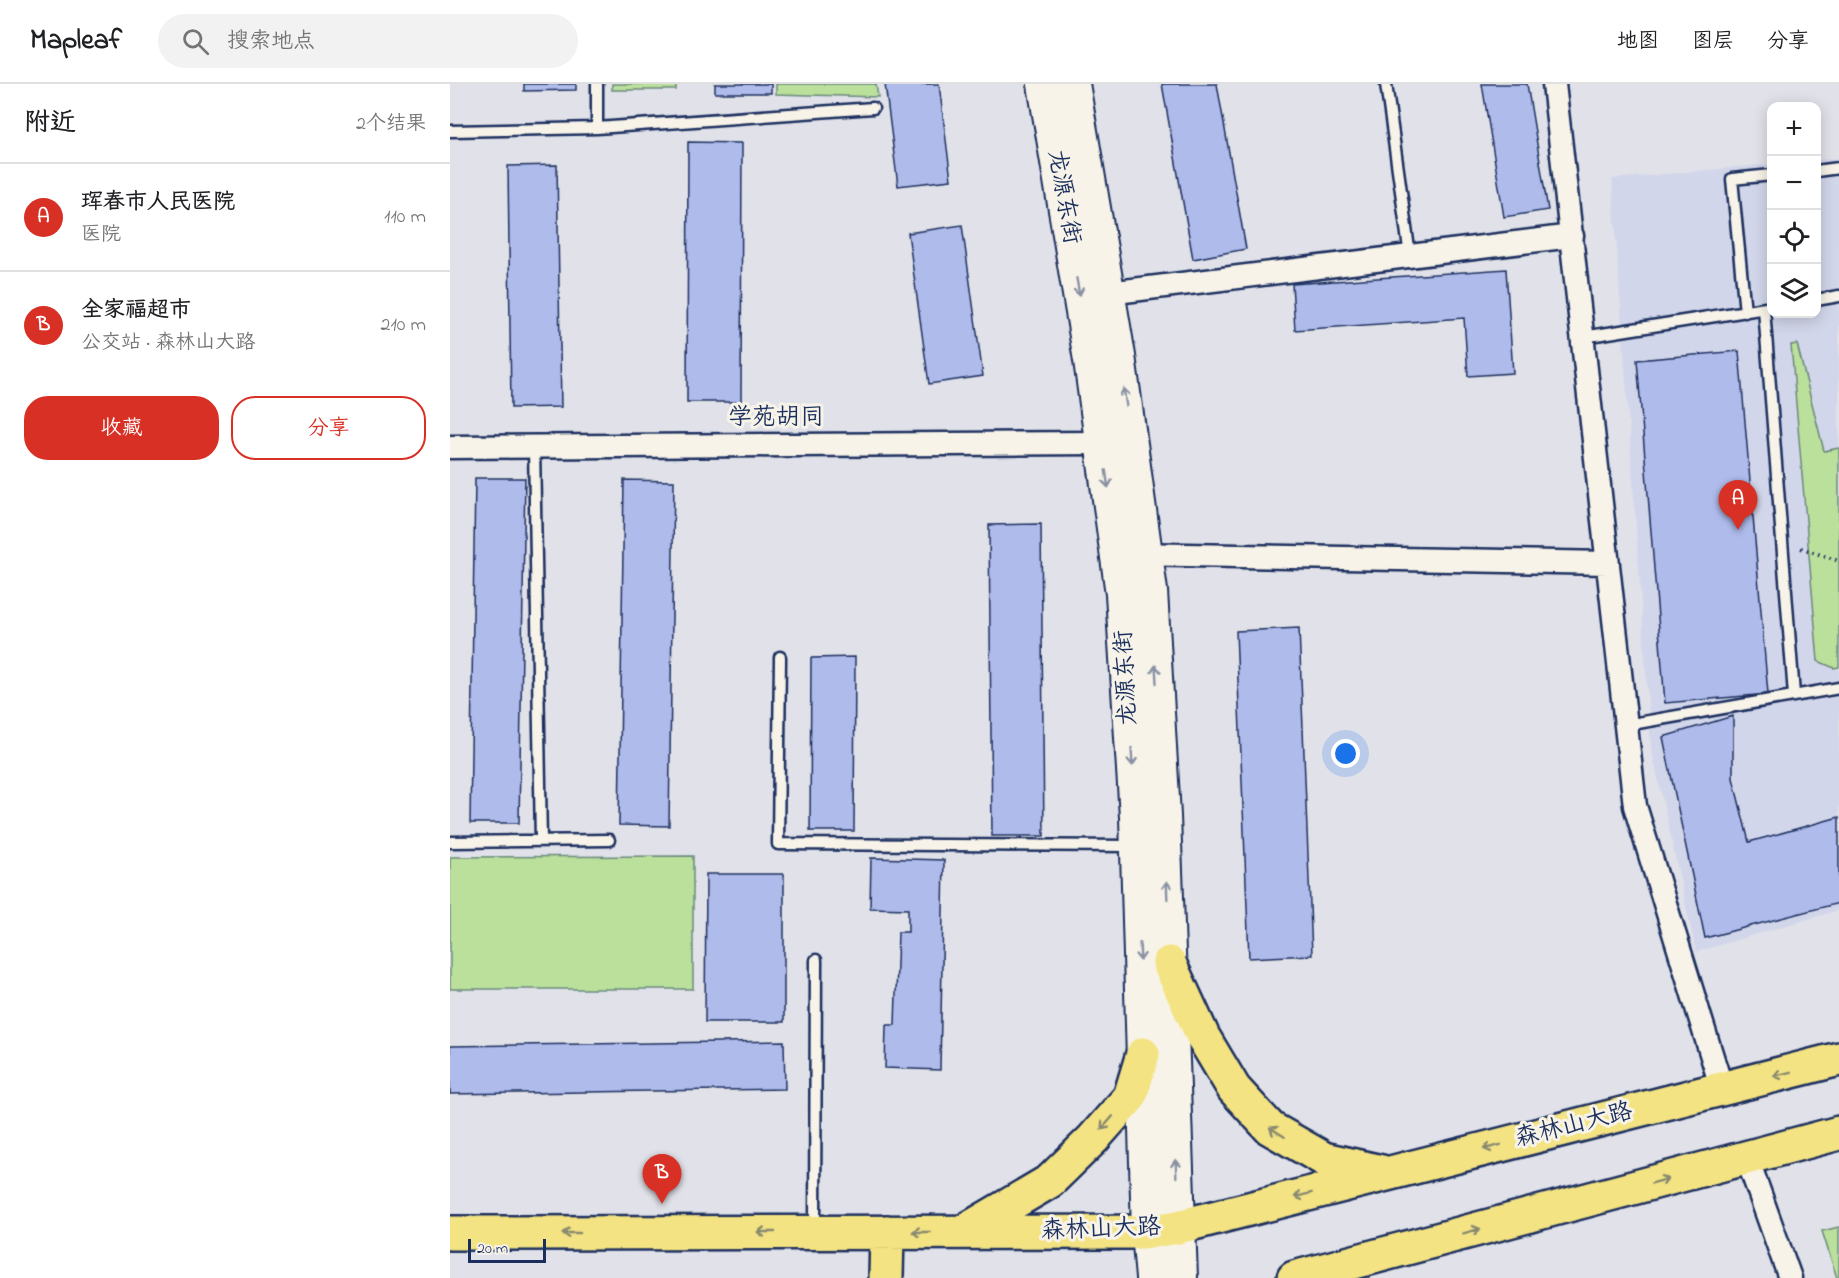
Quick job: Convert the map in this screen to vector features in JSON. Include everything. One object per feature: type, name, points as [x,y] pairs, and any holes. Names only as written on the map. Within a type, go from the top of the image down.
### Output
[{"type":"main road","name":"龙源东街","points":[[1044,84],[1102,443],[1131,554],[1151,591],[1164,816],[1169,963],[1163,1229],[1152,1278]]},
{"type":"main road","name":"龙源东街","points":[[1073,84],[1119,356],[1131,554],[1122,594],[1136,846],[1143,1054],[1163,1229],[1181,1278]]},
{"type":"main road","points":[[1169,963],[1203,1037],[1234,1089],[1270,1128],[1324,1159],[1389,1173]]},
{"type":"main road","points":[[964,1232],[1050,1181],[1093,1138],[1130,1096],[1143,1054]]},
{"type":"main road","name":"森林山大路","points":[[450,1233],[964,1232],[1163,1229],[1839,1059]]},
{"type":"main road","points":[[1294,1278],[1839,1133]]},
{"type":"main road","points":[[886,1278],[887,1232]]},
{"type":"main road","points":[[1377,1278],[1415,1246]]},
{"type":"street","points":[[1554,84],[1635,806],[1722,1089]]},
{"type":"street","points":[[1108,292],[1572,236]]},
{"type":"street","name":"学苑胡同","points":[[450,447],[1102,443]]},
{"type":"street","points":[[1131,554],[1608,563]]},
{"type":"street","points":[[1747,1158],[1790,1278]]},
{"type":"lane","points":[[597,84],[597,128]]},
{"type":"lane","points":[[1386,84],[1410,256]]},
{"type":"lane","points":[[450,131],[597,128],[873,108]]},
{"type":"lane","points":[[1821,170],[1839,168]]},
{"type":"lane","points":[[1745,312],[1732,179],[1767,176]]},
{"type":"lane","points":[[1821,299],[1839,296]]},
{"type":"lane","points":[[1583,338],[1767,308]]},
{"type":"lane","points":[[1769,318],[1782,544],[1794,695]]},
{"type":"lane","points":[[534,447],[541,841]]},
{"type":"lane","points":[[780,657],[778,844],[1136,846]]},
{"type":"lane","points":[[1626,725],[1839,688]]},
{"type":"lane","points":[[450,842],[609,840]]},
{"type":"lane","points":[[815,1232],[816,960]]},
{"type":"path","points":[[1782,544],[1839,561]]},
{"type":"shaded area","points":[[1839,158],[1839,910],[1696,952],[1651,747],[1612,179],[1767,164],[1767,318],[1821,318],[1821,160]]},
{"type":"green space","points":[[612,84],[676,84],[676,90],[612,90]]},
{"type":"green space","points":[[776,84],[876,84],[878,97],[776,94]]},
{"type":"green space","points":[[1797,344],[1824,451],[1839,448],[1839,667],[1834,668],[1818,661],[1791,345]]},
{"type":"green space","points":[[693,856],[693,989],[450,989],[450,857]]},
{"type":"green space","points":[[1839,1227],[1839,1278],[1837,1278],[1822,1231]]},
{"type":"building","points":[[524,84],[576,84],[576,90],[524,91]]},
{"type":"building","points":[[715,84],[771,84],[771,93],[715,93]]},
{"type":"building","points":[[885,84],[939,84],[951,180],[898,186]]},
{"type":"building","points":[[1162,84],[1217,84],[1246,249],[1193,259]]},
{"type":"building","points":[[1482,84],[1527,84],[1548,210],[1504,217]]},
{"type":"building","points":[[688,142],[742,143],[741,402],[687,402]]},
{"type":"building","points":[[557,165],[561,407],[511,408],[508,166]]},
{"type":"building","points":[[962,225],[983,376],[929,384],[908,233]]},
{"type":"building","points":[[1506,269],[1513,373],[1468,376],[1464,318],[1295,330],[1292,284]]},
{"type":"building","points":[[1739,351],[1768,694],[1665,703],[1637,360]]},
{"type":"building","points":[[475,478],[525,478],[519,823],[470,823]]},
{"type":"building","points":[[624,480],[674,481],[669,826],[619,825]]},
{"type":"building","points":[[1041,524],[1044,836],[992,836],[989,525]]},
{"type":"building","points":[[1299,628],[1312,955],[1249,958],[1236,631]]},
{"type":"building","points":[[855,657],[854,831],[810,831],[811,658]]},
{"type":"building","points":[[1733,716],[1733,778],[1749,842],[1839,817],[1839,903],[1705,938],[1663,737]]},
{"type":"building","points":[[871,858],[944,860],[940,1070],[885,1068],[886,1025],[895,1025],[898,932],[908,932],[908,909],[870,908]]},
{"type":"building","points":[[706,874],[784,874],[784,1022],[705,1022]]},
{"type":"building","points":[[784,1041],[785,1089],[450,1094],[450,1046]]},
{"type":"place","name":"珲春市人民医院","points":[[1738,530]]},
{"type":"place","name":"全家福超市","points":[[662,1204]]}]
